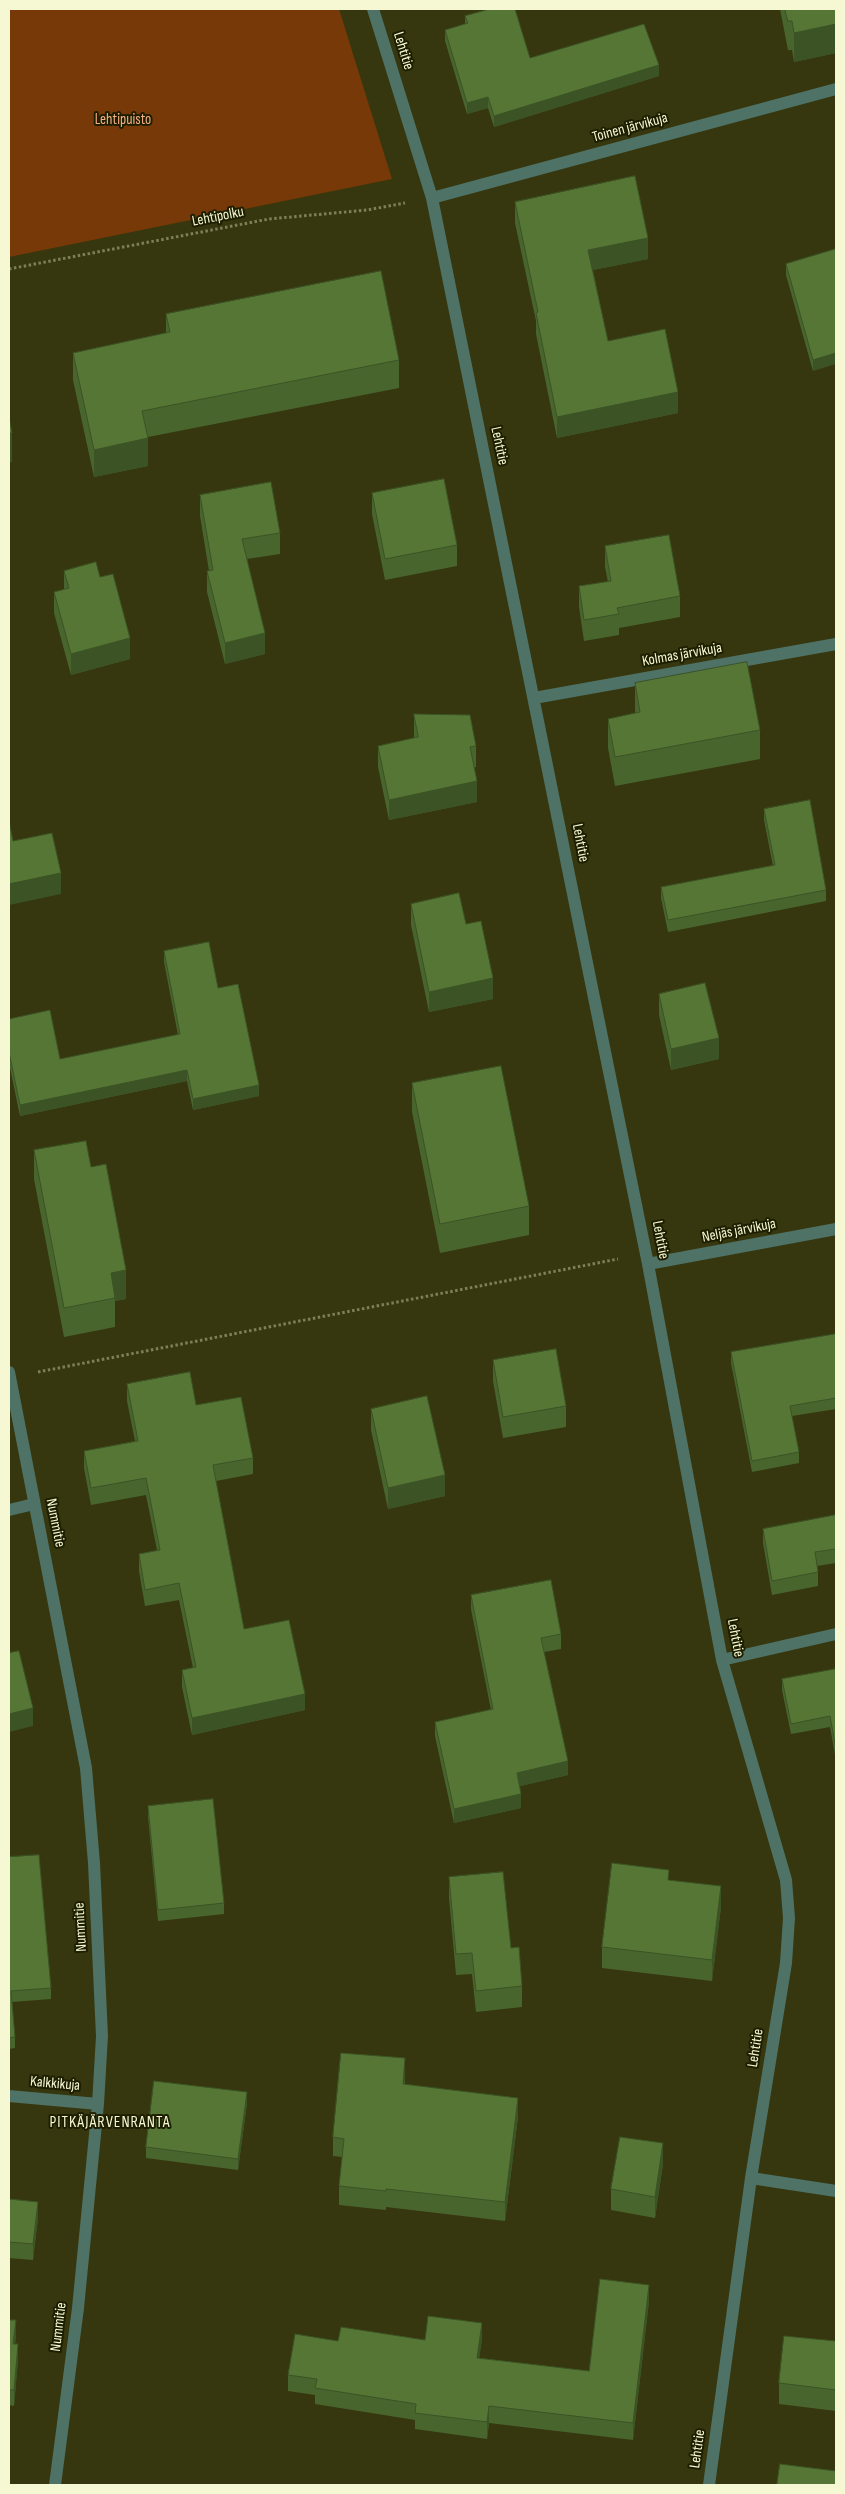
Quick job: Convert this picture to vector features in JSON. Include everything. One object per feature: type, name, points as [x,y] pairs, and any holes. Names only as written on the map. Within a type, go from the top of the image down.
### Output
[{"type":"street","name":"Lehtitie","points":[[373,9],[432,198],[647,1259],[722,1660],[786,1880],[789,1918],[786,1962],[751,2178],[709,2485]]},
{"type":"street","name":"Toinen järvikuja","points":[[432,198],[836,89]]},
{"type":"street","name":"Kolmas järvikuja","points":[[534,698],[836,644]]},
{"type":"street","name":"Neljäs järvikuja","points":[[647,1259],[836,1229]]},
{"type":"street","name":"Nummitie","points":[[9,1375],[86,1768],[94,1863],[102,2036],[98,2104],[78,2308],[55,2485]]},
{"type":"street","points":[[9,1510],[34,1504]]},
{"type":"street","points":[[722,1660],[836,1634]]},
{"type":"street","name":"Kalkkikuja","points":[[9,2096],[98,2104]]},
{"type":"street","points":[[751,2178],[836,2191]]},
{"type":"path","name":"Lehtipolku","points":[[9,269],[269,219],[367,210],[432,198]]},
{"type":"path","points":[[9,1375],[647,1259]]},
{"type":"green space","name":"Lehtipuisto","points":[[9,9],[339,9],[392,179],[9,257]]},
{"type":"building","points":[[490,9],[515,9],[530,58],[644,24],[659,65],[494,116],[488,97],[467,103],[445,30],[468,23],[465,16]]},
{"type":"building","points":[[785,9],[836,9],[836,24],[794,33],[792,21],[788,21]]},
{"type":"building","points":[[635,176],[648,238],[588,250],[608,341],[665,329],[678,392],[557,417],[515,202]]},
{"type":"building","points":[[836,249],[836,353],[813,360],[786,264]]},
{"type":"building","points":[[381,271],[399,360],[142,411],[148,438],[94,450],[73,353],[170,332],[166,314]]},
{"type":"building","points":[[9,417],[12,433],[9,433]]},
{"type":"building","points":[[444,479],[457,545],[385,559],[372,493]]},
{"type":"building","points":[[271,482],[280,533],[242,539],[265,633],[225,643],[207,571],[213,570],[200,495]]},
{"type":"building","points":[[669,535],[680,596],[617,608],[619,614],[584,620],[579,586],[611,581],[605,546]]},
{"type":"building","points":[[96,562],[100,577],[113,574],[130,638],[71,654],[54,592],[69,588],[64,571]]},
{"type":"building","points":[[747,662],[760,730],[615,757],[608,719],[640,712],[635,683]]},
{"type":"building","points":[[414,714],[470,715],[476,746],[470,747],[477,781],[389,800],[378,746],[418,737]]},
{"type":"building","points":[[810,800],[826,890],[668,920],[661,887],[775,865],[764,809]]},
{"type":"building","points":[[9,821],[13,841],[52,833],[61,873],[9,884]]},
{"type":"building","points":[[459,893],[466,924],[481,921],[493,978],[429,992],[411,904]]},
{"type":"building","points":[[209,942],[218,988],[238,984],[259,1085],[193,1099],[187,1070],[20,1105],[9,1052],[9,1019],[50,1010],[60,1059],[180,1034],[164,951]]},
{"type":"building","points":[[705,983],[719,1038],[671,1049],[659,994]]},
{"type":"building","points":[[501,1066],[529,1206],[440,1224],[412,1083]]},
{"type":"building","points":[[86,1141],[91,1167],[106,1164],[126,1270],[111,1273],[115,1298],[64,1308],[34,1150]]},
{"type":"building","points":[[836,1334],[836,1398],[790,1406],[799,1452],[752,1461],[731,1352]]},
{"type":"building","points":[[556,1349],[566,1406],[503,1417],[493,1360]]},
{"type":"building","points":[[190,1372],[196,1405],[241,1397],[253,1458],[213,1465],[244,1629],[289,1620],[305,1694],[192,1718],[182,1670],[196,1667],[179,1583],[145,1590],[139,1554],[160,1550],[146,1478],[91,1488],[84,1451],[138,1441],[127,1384]]},
{"type":"building","points":[[427,1396],[445,1475],[388,1488],[371,1409]]},
{"type":"building","points":[[836,1515],[836,1549],[815,1552],[818,1572],[772,1581],[763,1529]]},
{"type":"building","points":[[551,1580],[561,1634],[541,1638],[568,1761],[517,1773],[521,1794],[454,1809],[435,1722],[493,1709],[471,1595]]},
{"type":"building","points":[[19,1651],[33,1708],[9,1714],[9,1653]]},
{"type":"building","points":[[836,1669],[836,1749],[830,1716],[791,1724],[782,1679]]},
{"type":"building","points":[[213,1799],[224,1903],[158,1910],[148,1806]]},
{"type":"building","points":[[39,1855],[51,1988],[11,1991],[15,2037],[9,2038],[9,1857]]},
{"type":"building","points":[[612,1863],[669,1870],[668,1880],[721,1886],[712,1960],[602,1947]]},
{"type":"building","points":[[503,1872],[511,1948],[519,1947],[522,1986],[476,1991],[472,1953],[456,1954],[449,1877]]},
{"type":"building","points":[[341,2053],[405,2058],[403,2084],[518,2098],[505,2202],[386,2189],[386,2191],[339,2186],[344,2139],[333,2137]]},
{"type":"building","points":[[154,2081],[247,2092],[238,2159],[146,2147]]},
{"type":"building","points":[[620,2137],[663,2143],[655,2197],[611,2189]]},
{"type":"building","points":[[9,2199],[38,2202],[33,2244],[9,2242]]},
{"type":"building","points":[[600,2279],[649,2285],[633,2423],[489,2406],[487,2422],[415,2413],[416,2404],[315,2388],[317,2379],[288,2375],[295,2334],[338,2341],[341,2327],[425,2340],[428,2316],[482,2323],[477,2358],[589,2371]]},
{"type":"building","points":[[9,2320],[16,2320],[13,2344],[18,2344],[14,2390],[9,2390]]},
{"type":"building","points":[[784,2336],[836,2341],[836,2390],[779,2383]]},
{"type":"building","points":[[780,2464],[836,2471],[836,2485],[777,2485]]},
{"type":"district","name":"PITKÄJÄRVENRANTA","points":[[110,2123]]}]
